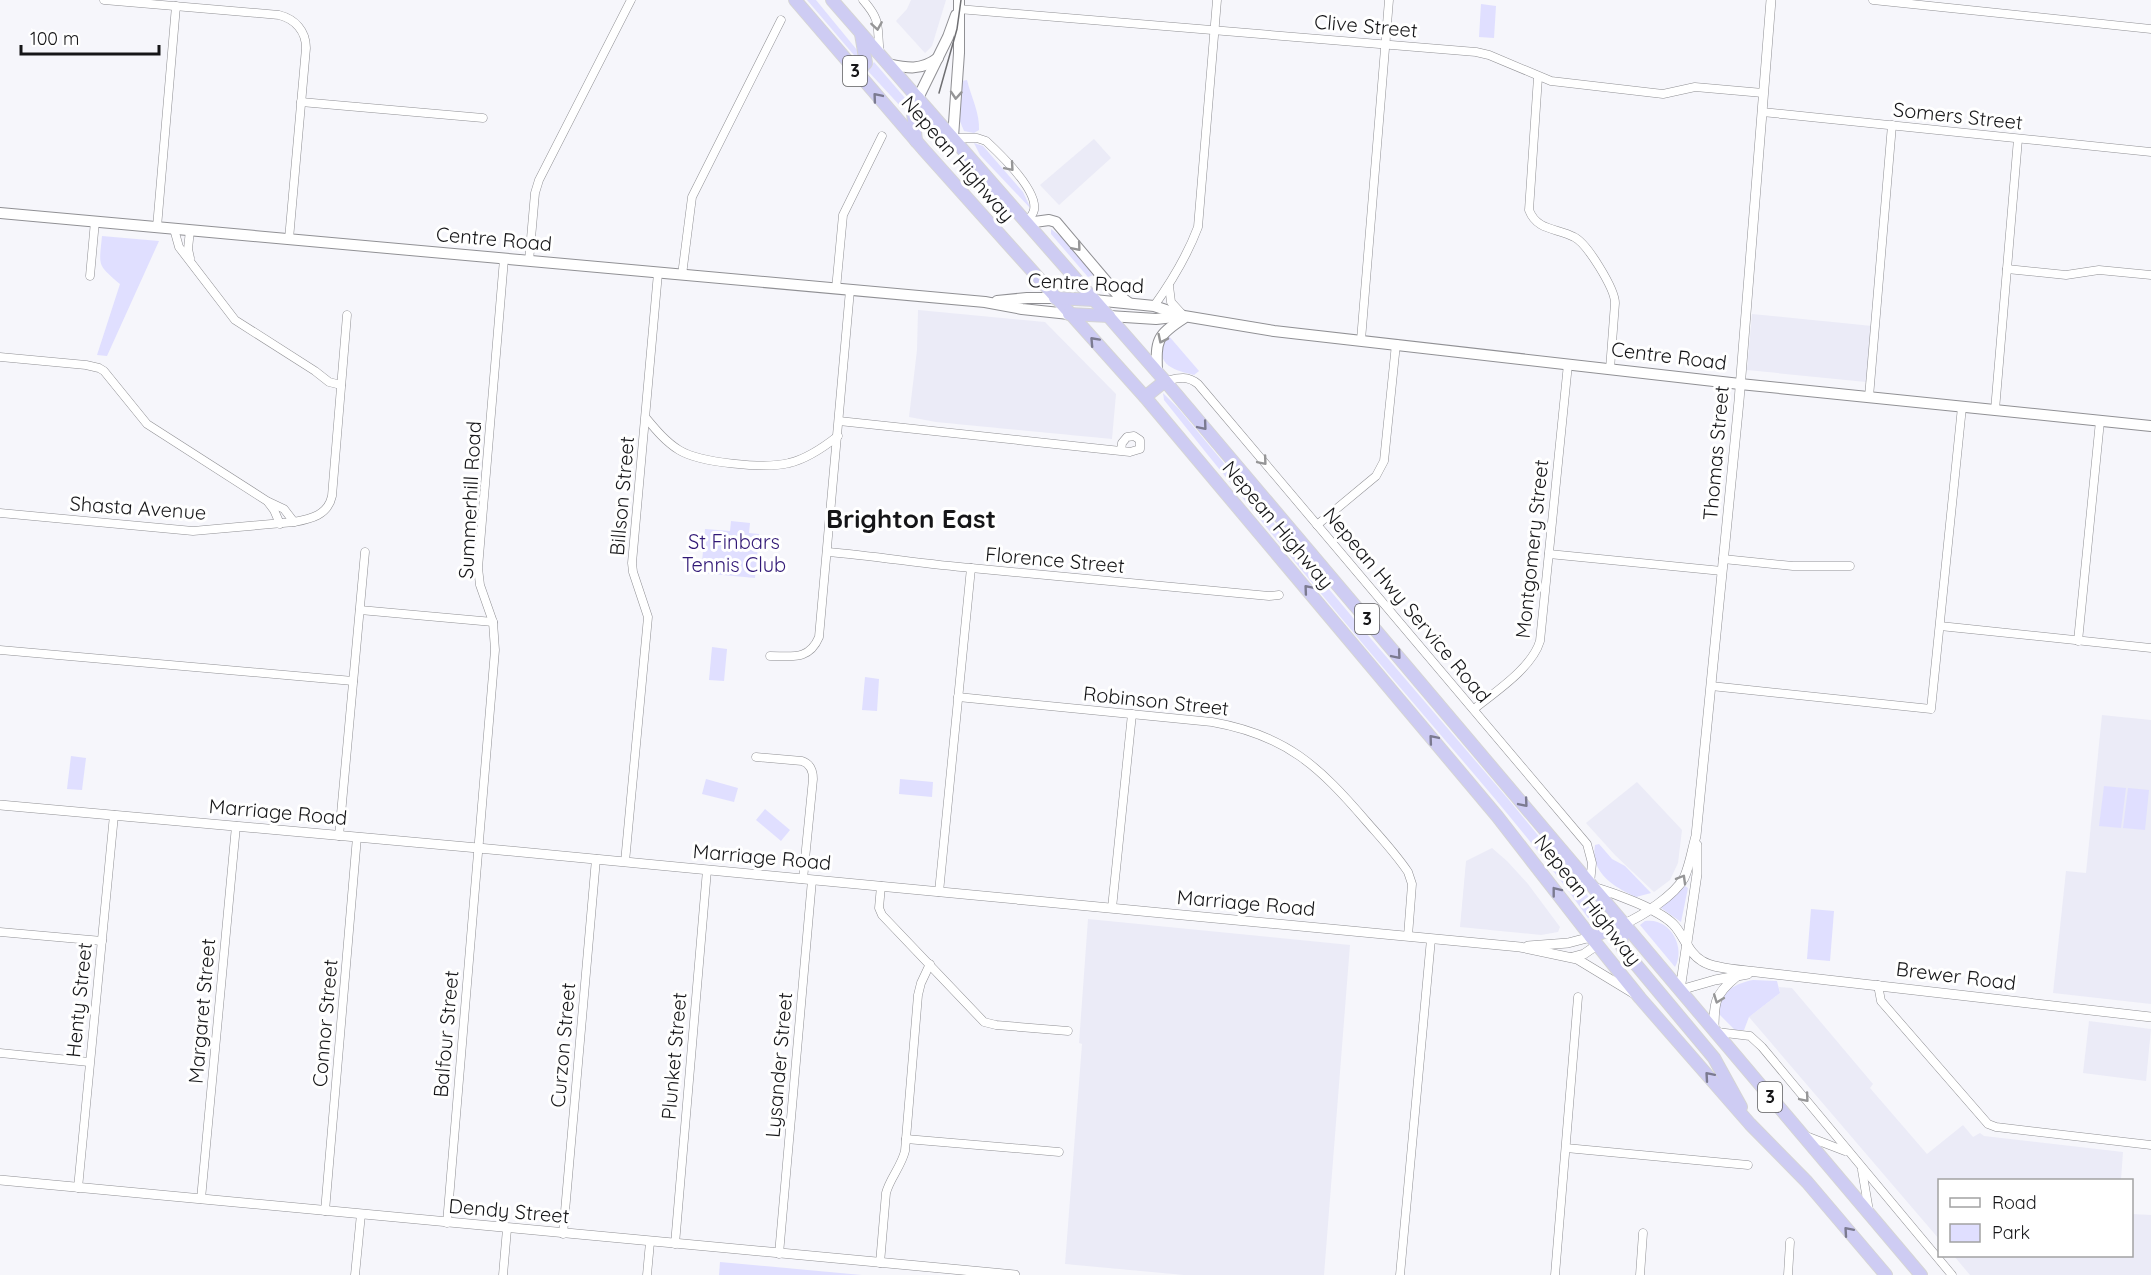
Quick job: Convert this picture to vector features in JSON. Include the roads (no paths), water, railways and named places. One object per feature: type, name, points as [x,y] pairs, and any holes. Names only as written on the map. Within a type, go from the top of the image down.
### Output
[{"type":"highway","name":"Nepean Highway","points":[[795,0],[916,141],[1145,397],[1497,816],[1641,998],[1748,1120],[1807,1182],[1886,1275]]},
{"type":"highway","name":"Nepean Highway","points":[[832,0],[1161,377],[1802,1134],[1869,1214],[1911,1270],[1921,1275]]},
{"type":"highway","points":[[853,69],[866,63],[861,33]]},
{"type":"highway","points":[[916,141],[914,113],[918,98]]},
{"type":"highway","name":"Centre Road","points":[[1055,298],[1094,300]]},
{"type":"highway","name":"Centre Road","points":[[1069,314],[1108,316]]},
{"type":"highway","points":[[1145,397],[1161,377]]},
{"type":"highway","points":[[1594,941],[1624,924]]},
{"type":"highway","points":[[1624,924],[1621,942],[1623,948],[1721,1068],[1748,1120]]},
{"type":"highway","points":[[1641,998],[1680,990]]},
{"type":"highway","points":[[1702,1042],[1715,1031]]},
{"type":"main road","points":[[918,98],[940,55],[959,5]]},
{"type":"main road","points":[[953,138],[959,53],[959,5]]},
{"type":"main road","points":[[884,59],[915,68],[931,63],[940,55]]},
{"type":"main road","name":"Centre Road","points":[[0,213],[984,302],[1069,314]]},
{"type":"main road","points":[[1027,223],[1049,220],[1056,222],[1117,294],[1130,303]]},
{"type":"main road","name":"Centre Road","points":[[984,302],[1055,298]]},
{"type":"main road","name":"Centre Road","points":[[1094,300],[1154,306],[1187,316],[1262,329],[1740,384],[2151,426]]},
{"type":"main road","name":"Centre Road","points":[[1108,316],[1156,319],[1187,316]]},
{"type":"main road","points":[[1161,377],[1157,351],[1160,338],[1167,329],[1187,316]]},
{"type":"street","points":[[104,0],[279,15],[293,21],[305,38],[306,48],[289,239]]},
{"type":"street","points":[[529,261],[535,193],[539,180],[631,0]]},
{"type":"street","points":[[863,0],[876,17],[884,59]]},
{"type":"street","points":[[1154,306],[1169,286],[1198,227],[1217,0]]},
{"type":"street","points":[[1361,340],[1389,0]]},
{"type":"street","name":"Thomas Street","points":[[1680,990],[1697,874],[1696,836],[1740,384],[1771,0]]},
{"type":"street","points":[[1873,0],[2151,29]]},
{"type":"street","name":"Clive Street","points":[[959,5],[1484,54],[1551,81],[1663,94],[1695,87],[1764,93]]},
{"type":"street","points":[[157,227],[176,6]]},
{"type":"street","points":[[682,275],[692,197],[781,20]]},
{"type":"street","points":[[1538,77],[1528,210],[1540,225],[1575,237],[1580,241],[1589,251],[1614,294],[1610,369]]},
{"type":"street","points":[[301,102],[483,118]]},
{"type":"street","name":"Somers Street","points":[[1762,112],[2151,152]]},
{"type":"street","points":[[1869,397],[1892,125]]},
{"type":"street","points":[[836,289],[843,215],[882,136]]},
{"type":"street","points":[[953,138],[977,138],[986,141],[1021,180],[1030,191],[1034,203],[1034,213],[1027,223]]},
{"type":"street","points":[[1995,410],[2018,138]]},
{"type":"street","points":[[90,276],[95,221]]},
{"type":"street","points":[[174,229],[179,247],[238,323],[329,382],[342,382]]},
{"type":"street","points":[[190,230],[188,249],[190,260]]},
{"type":"street","name":"Summerhill Road","points":[[478,848],[495,650],[494,622],[480,585],[478,568],[504,259]]},
{"type":"street","points":[[2007,269],[2066,275],[2099,270],[2151,275]]},
{"type":"street","name":"Billson Street","points":[[625,862],[648,617],[632,566],[658,273]]},
{"type":"street","points":[[1169,286],[1173,305],[1187,316]]},
{"type":"street","points":[[770,656],[793,656],[807,653],[817,643],[820,631],[850,290]]},
{"type":"street","name":"Shasta Avenue","points":[[0,513],[193,531],[294,522],[306,520],[324,512],[331,502],[347,315]]},
{"type":"street","points":[[1317,525],[1376,476],[1384,461],[1396,344]]},
{"type":"street","points":[[0,357],[99,368],[108,375],[147,424],[267,501],[284,509],[294,522]]},
{"type":"street","name":"Montgomery Street","points":[[1474,709],[1526,665],[1538,647],[1569,364]]},
{"type":"street","name":"Nepean Hwy Service Road","points":[[1161,377],[1182,377],[1198,384],[1474,709],[1587,844],[1592,860],[1591,885]]},
{"type":"street","points":[[1711,686],[1931,709],[1962,407]]},
{"type":"street","points":[[646,418],[679,450],[690,456],[763,465],[782,465],[800,460],[838,436]]},
{"type":"street","points":[[839,421],[1121,450]]},
{"type":"street","points":[[2078,640],[2100,421]]},
{"type":"street","points":[[267,501],[280,524]]},
{"type":"street","points":[[339,836],[365,552]]},
{"type":"street","name":"Florence Street","points":[[827,552],[892,557],[971,568],[1280,596]]},
{"type":"street","points":[[1549,554],[1722,571]]},
{"type":"street","points":[[1723,560],[1793,566],[1850,566]]},
{"type":"street","points":[[939,892],[971,568]]},
{"type":"street","points":[[360,610],[494,622]]},
{"type":"street","points":[[1940,626],[2151,648]]},
{"type":"street","points":[[0,650],[353,681]]},
{"type":"street","name":"Robinson Street","points":[[958,697],[1212,722],[1247,729],[1278,742],[1318,770],[1340,791],[1410,875],[1412,884],[1407,936]]},
{"type":"street","points":[[1112,908],[1132,714]]},
{"type":"street","name":"Lysander Street","points":[[756,757],[802,761],[812,770],[813,779],[779,1254]]},
{"type":"street","name":"Marriage Road","points":[[0,805],[1520,947],[1581,961],[1641,998]]},
{"type":"street","name":"Henty Street","points":[[78,1188],[114,815]]},
{"type":"street","name":"Margaret Street","points":[[201,1199],[236,826]]},
{"type":"street","name":"Thomas Street","points":[[1624,924],[1649,910],[1681,882],[1696,836]]},
{"type":"street","name":"Connor Street","points":[[325,1211],[357,837]]},
{"type":"street","name":"Balfour Street","points":[[447,1223],[478,848]]},
{"type":"street","name":"Curzon Street","points":[[564,1234],[596,860]]},
{"type":"street","name":"Plunket Street","points":[[675,1244],[707,870]]},
{"type":"street","name":"Brewer Road","points":[[1591,885],[1649,910],[1672,923],[1687,945],[1706,964],[1757,972],[2151,1017]]},
{"type":"street","points":[[880,886],[879,908],[882,915],[984,1022],[1068,1031]]},
{"type":"street","points":[[0,932],[102,941]]},
{"type":"street","points":[[1400,1275],[1431,939]]},
{"type":"street","points":[[1563,956],[1580,956],[1594,941]]},
{"type":"street","name":"Marriage Road","points":[[1520,947],[1594,941]]},
{"type":"street","points":[[880,1263],[886,1193],[900,1168],[906,1139],[918,995],[930,964]]},
{"type":"street","name":"Brewer Road","points":[[1680,990],[1757,972]]},
{"type":"street","points":[[1738,975],[1724,987],[1717,998],[1714,1007],[1715,1031],[1748,1036],[1757,1042],[1952,1275]]},
{"type":"street","points":[[1878,986],[1881,1001],[1888,1006],[1988,1124],[1996,1127],[2151,1145]]},
{"type":"street","points":[[1888,1006],[1889,987]]},
{"type":"street","points":[[1555,1275],[1578,997]]},
{"type":"street","points":[[0,1053],[89,1062]]},
{"type":"street","points":[[1802,1134],[1852,1155]]},
{"type":"street","points":[[906,1139],[1059,1152]]},
{"type":"street","points":[[1566,1148],[1748,1165]]},
{"type":"street","points":[[1859,1163],[1869,1214]]},
{"type":"street","name":"Dendy Street","points":[[0,1180],[1015,1275]]},
{"type":"street","points":[[355,1275],[361,1215]]},
{"type":"street","points":[[503,1275],[507,1229]]},
{"type":"street","points":[[1640,1275],[1643,1233]]},
{"type":"street","points":[[647,1275],[650,1242]]},
{"type":"street","points":[[1788,1275],[1790,1242]]},
{"type":"tram line","points":[[939,93],[957,29],[961,0]]},
{"type":"district","name":"Brighton East","points":[[911,519]]},
{"type":"park label","name":"St Finbars Tennis Club","points":[[734,554]]}]
